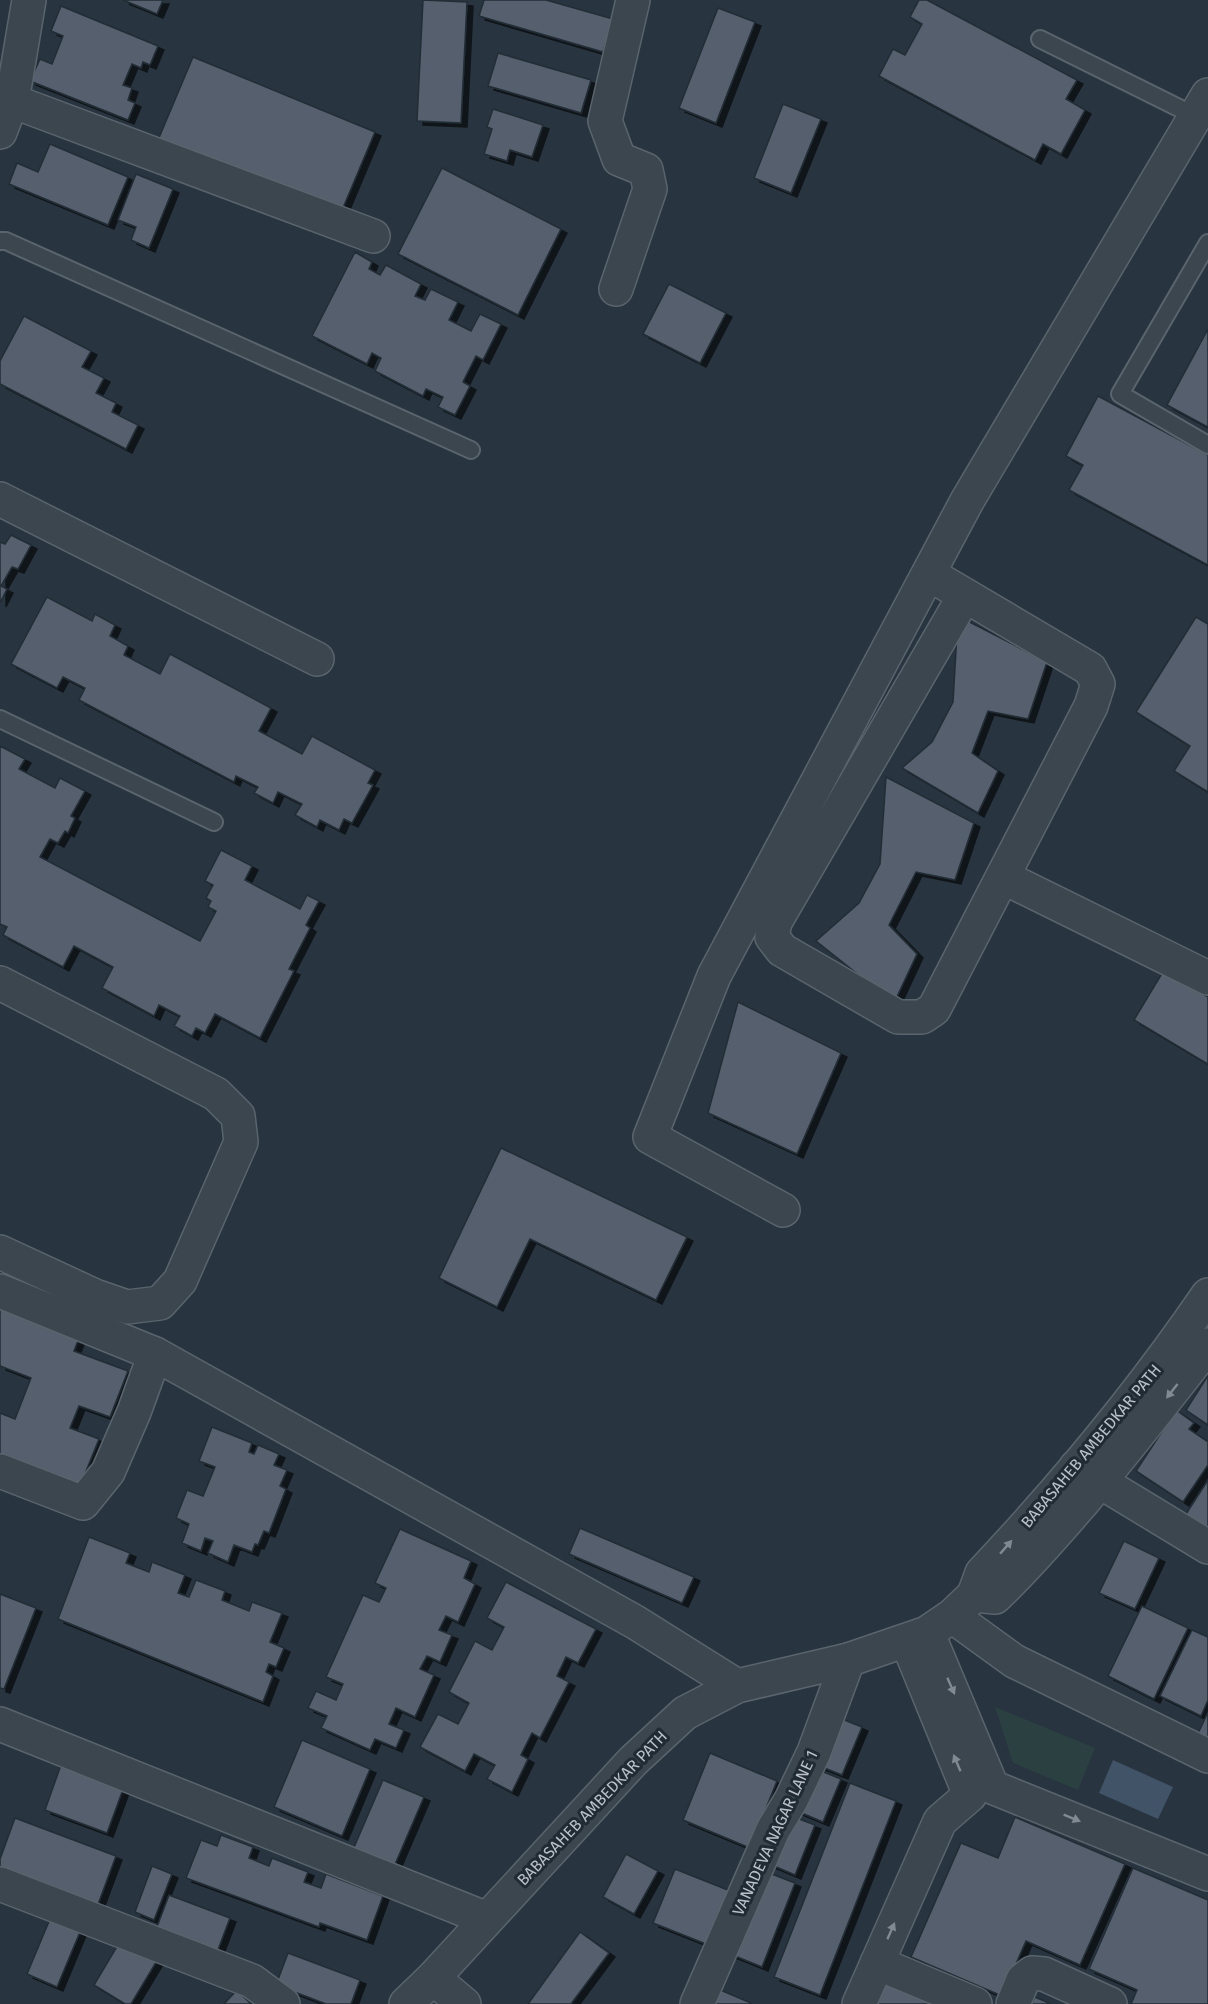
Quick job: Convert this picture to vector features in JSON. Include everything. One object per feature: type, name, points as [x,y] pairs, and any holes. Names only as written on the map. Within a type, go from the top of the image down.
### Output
[{"type":"street","points":[[0,132],[12,101],[29,0]]},
{"type":"street","points":[[616,289],[650,189],[646,170],[619,159],[605,121],[633,0]]},
{"type":"street","points":[[12,101],[374,236]]},
{"type":"street","points":[[783,1210],[650,1137],[714,976],[968,501],[1202,105]]},
{"type":"street","points":[[0,499],[316,659]]},
{"type":"street","points":[[929,574],[1090,669],[1098,684],[1091,706],[934,1009],[922,1017],[898,1017],[782,950],[772,937],[775,922],[964,595]]},
{"type":"street","points":[[1003,877],[1208,978]]},
{"type":"street","points":[[0,983],[216,1094],[238,1116],[242,1142],[180,1281],[160,1303],[127,1306],[95,1296],[0,1252]]},
{"type":"street","points":[[0,1292],[154,1354],[635,1622],[736,1686]]},
{"type":"street","name":"BABASAHEB AMBEDKAR PATH","points":[[406,2004],[433,1978],[633,1761],[685,1713],[736,1686],[848,1660],[940,1621],[982,1574],[1088,1474],[1197,1353],[1208,1294]]},
{"type":"street","points":[[0,1471],[83,1503],[108,1472],[134,1412],[154,1354]]},
{"type":"street","points":[[1088,1474],[1208,1547]]},
{"type":"street","points":[[940,1621],[1014,1661],[1208,1756]]},
{"type":"street","points":[[940,1621],[992,1788],[1208,1874]]},
{"type":"street","points":[[859,2004],[940,1821],[970,1795],[940,1621]]},
{"type":"street","name":"VANADEVA NAGAR LANE 1","points":[[697,2004],[770,1839],[814,1752],[848,1660]]},
{"type":"street","points":[[0,1724],[488,1919]]},
{"type":"street","points":[[0,1884],[252,1981],[283,2004]]},
{"type":"street","points":[[877,1963],[975,2004]]},
{"type":"street","points":[[1013,2004],[1023,1980],[1032,1973],[1044,1974],[1110,2004]]},
{"type":"street","points":[[433,1978],[464,2004]]},
{"type":"lane","points":[[1040,39],[1202,105]]},
{"type":"lane","points":[[0,241],[6,241],[471,450]]},
{"type":"lane","points":[[1208,243],[1120,394],[1208,445]]},
{"type":"lane","points":[[0,719],[214,822]]},
{"type":"green space","points":[[995,1707],[1095,1748],[1078,1790],[1013,1763]]},
{"type":"water","points":[[1113,1760],[1173,1787],[1158,1819],[1099,1793]]},
{"type":"building","points":[[123,0],[163,0],[157,14]]},
{"type":"building","points":[[423,0],[467,2],[461,123],[417,121]]},
{"type":"building","points":[[484,0],[546,0],[613,19],[603,52],[479,16]]},
{"type":"building","points":[[919,0],[927,0],[1077,80],[1066,99],[1085,110],[1061,154],[1043,144],[1035,160],[879,76],[893,49],[905,55],[922,24],[910,17]]},
{"type":"building","points":[[61,6],[158,46],[150,65],[143,62],[141,68],[132,64],[123,85],[132,88],[128,100],[135,103],[128,120],[30,81],[40,59],[52,64],[63,36],[51,31]]},
{"type":"building","points":[[718,8],[755,22],[716,123],[679,108]]},
{"type":"building","points":[[498,53],[591,80],[581,113],[488,86]]},
{"type":"building","points":[[193,57],[375,132],[340,215],[158,140]]},
{"type":"building","points":[[783,104],[821,119],[791,193],[754,178]]},
{"type":"building","points":[[493,109],[543,125],[532,157],[510,150],[507,161],[484,154],[492,129],[487,127]]},
{"type":"building","points":[[50,144],[128,177],[108,225],[9,184],[17,163],[38,172]]},
{"type":"building","points":[[442,168],[561,229],[518,315],[398,254]]},
{"type":"building","points":[[136,174],[173,189],[149,248],[131,240],[136,227],[118,220]]},
{"type":"building","points":[[355,252],[372,262],[369,269],[380,275],[386,265],[421,284],[415,296],[425,300],[431,289],[458,302],[449,320],[471,331],[480,314],[501,324],[483,360],[476,356],[463,382],[470,386],[455,415],[438,407],[443,397],[426,389],[423,396],[375,371],[381,358],[372,353],[367,364],[312,336]]},
{"type":"building","points":[[669,284],[726,313],[700,363],[643,334]]},
{"type":"building","points":[[24,316],[91,351],[82,367],[104,378],[96,393],[116,403],[112,412],[138,425],[126,449],[0,384],[0,361]]},
{"type":"building","points":[[1208,329],[1208,427],[1167,405]]},
{"type":"building","points":[[1098,396],[1208,455],[1208,565],[1069,490],[1083,465],[1066,456]]},
{"type":"building","points":[[11,535],[31,545],[18,569],[12,567],[1,586],[7,589],[0,603],[0,542],[5,544]]},
{"type":"building","points":[[47,597],[92,621],[95,614],[115,625],[110,636],[128,646],[124,655],[160,674],[170,654],[271,708],[259,731],[302,754],[312,736],[375,770],[368,783],[373,785],[352,823],[344,819],[339,830],[320,820],[317,827],[295,815],[302,804],[278,792],[273,803],[254,793],[258,787],[236,776],[234,782],[79,700],[85,688],[63,677],[57,688],[11,664]]},
{"type":"building","points":[[958,616],[1047,662],[1028,719],[988,711],[972,753],[998,771],[978,813],[902,768],[932,742],[953,702]]},
{"type":"building","points":[[1196,617],[1208,624],[1208,792],[1174,771],[1190,746],[1136,712]]},
{"type":"building","points":[[0,746],[25,759],[19,769],[55,788],[60,778],[85,791],[71,816],[75,818],[68,833],[65,831],[58,843],[50,839],[40,857],[200,941],[216,911],[208,907],[211,901],[206,898],[213,885],[205,881],[221,850],[252,866],[245,880],[300,909],[307,895],[319,901],[306,925],[310,928],[289,969],[294,971],[260,1038],[215,1014],[205,1033],[196,1028],[192,1036],[174,1026],[180,1016],[159,1005],[154,1016],[102,988],[113,967],[74,946],[63,967],[3,935],[7,927],[0,924]]},
{"type":"building","points":[[886,777],[974,823],[955,880],[916,872],[889,925],[917,954],[894,1003],[816,941],[859,903],[880,864]]},
{"type":"building","points":[[1164,970],[1208,997],[1208,1064],[1134,1020]]},
{"type":"building","points":[[738,1002],[841,1053],[797,1154],[708,1113]]},
{"type":"building","points":[[501,1148],[687,1237],[656,1300],[530,1239],[497,1307],[439,1278]]},
{"type":"building","points":[[0,1309],[79,1338],[74,1351],[128,1371],[110,1417],[79,1406],[70,1428],[99,1439],[78,1491],[0,1458],[0,1413],[15,1419],[31,1378],[0,1366]]},
{"type":"building","points":[[1208,1377],[1208,1425],[1186,1410]]},
{"type":"building","points":[[1176,1410],[1194,1423],[1189,1429],[1208,1442],[1208,1465],[1183,1502],[1136,1471]]},
{"type":"building","points":[[212,1427],[252,1443],[249,1452],[254,1454],[258,1445],[279,1454],[274,1465],[287,1470],[280,1486],[286,1489],[269,1533],[264,1531],[252,1552],[234,1545],[228,1562],[208,1553],[213,1541],[205,1538],[201,1551],[182,1543],[189,1524],[176,1518],[187,1490],[203,1496],[215,1467],[199,1461]]},
{"type":"building","points":[[1208,1480],[1208,1527],[1206,1531],[1184,1517]]},
{"type":"building","points":[[580,1528],[694,1577],[682,1603],[569,1554]]},
{"type":"building","points":[[400,1529],[471,1561],[464,1578],[475,1584],[458,1622],[446,1616],[439,1630],[452,1635],[440,1662],[427,1656],[420,1669],[434,1675],[415,1717],[396,1708],[389,1724],[404,1730],[396,1748],[375,1739],[370,1750],[321,1728],[327,1716],[308,1708],[316,1691],[336,1700],[343,1684],[326,1677],[363,1595],[379,1602],[386,1588],[375,1583]]},
{"type":"building","points":[[89,1537],[130,1553],[126,1563],[149,1572],[152,1562],[185,1575],[178,1593],[189,1597],[196,1580],[225,1591],[222,1600],[249,1611],[252,1602],[282,1613],[270,1642],[284,1648],[276,1667],[269,1664],[266,1672],[273,1676],[263,1702],[58,1619]]},
{"type":"building","points":[[1124,1541],[1159,1558],[1135,1609],[1099,1593]]},
{"type":"building","points":[[506,1582],[596,1629],[578,1663],[566,1657],[557,1676],[569,1682],[540,1738],[532,1733],[521,1755],[528,1759],[512,1792],[487,1779],[495,1765],[474,1754],[465,1771],[420,1747],[438,1714],[458,1724],[469,1703],[449,1692],[475,1641],[492,1650],[504,1627],[487,1618]]},
{"type":"building","points":[[0,1594],[36,1608],[4,1689],[0,1688]]},
{"type":"building","points":[[1142,1606],[1188,1628],[1154,1699],[1108,1676]]},
{"type":"building","points":[[1192,1630],[1208,1637],[1208,1700],[1201,1716],[1160,1696]]},
{"type":"building","points":[[1208,1712],[1208,1747],[1195,1740]]},
{"type":"building","points":[[832,1715],[862,1727],[842,1775],[812,1763]]},
{"type":"building","points":[[302,1740],[370,1769],[342,1836],[274,1807]]},
{"type":"building","points":[[710,1753],[777,1781],[750,1848],[683,1820]]},
{"type":"building","points":[[62,1762],[125,1784],[107,1833],[45,1810]]},
{"type":"building","points":[[809,1766],[841,1779],[823,1822],[792,1809]]},
{"type":"building","points":[[383,1780],[424,1797],[393,1869],[352,1852]]},
{"type":"building","points":[[850,1783],[896,1801],[820,1995],[774,1977]]},
{"type":"building","points":[[786,1814],[815,1825],[795,1875],[767,1863]]},
{"type":"building","points":[[1015,1817],[1125,1864],[1080,1965],[1026,1941],[1002,1996],[911,1957],[961,1843],[998,1858]]},
{"type":"building","points":[[15,1818],[116,1856],[97,1907],[0,1871],[0,1859]]},
{"type":"building","points":[[221,1835],[253,1847],[249,1858],[269,1866],[272,1858],[308,1872],[304,1882],[321,1888],[326,1874],[383,1896],[367,1940],[320,1923],[319,1927],[186,1878],[201,1840],[217,1846]]},
{"type":"building","points":[[626,1854],[658,1871],[634,1914],[603,1897]]},
{"type":"building","points":[[152,1866],[172,1874],[154,1920],[135,1912]]},
{"type":"building","points":[[1133,1868],[1208,1900],[1208,2004],[1131,2004],[1137,1990],[1089,1969]]},
{"type":"building","points":[[675,1869],[738,1894],[716,1948],[653,1923]]},
{"type":"building","points":[[764,1871],[795,1883],[762,1967],[730,1954]]},
{"type":"building","points":[[169,1895],[230,1918],[216,1955],[155,1932]]},
{"type":"building","points":[[50,1919],[80,1932],[57,1987],[27,1974]]},
{"type":"building","points":[[580,1932],[609,1953],[571,2004],[528,2004]]},
{"type":"building","points":[[122,1938],[158,1959],[131,2004],[125,2004],[94,1985]]},
{"type":"building","points":[[288,1953],[360,1980],[351,2004],[326,2004],[276,1985]]},
{"type":"building","points":[[874,1977],[938,2004],[863,2004]]},
{"type":"building","points":[[718,1989],[751,2003],[712,2004]]},
{"type":"building","points":[[237,1990],[251,2004],[224,2004]]},
{"type":"building","points":[[1035,1997],[1051,2004],[1031,2004]]}]
